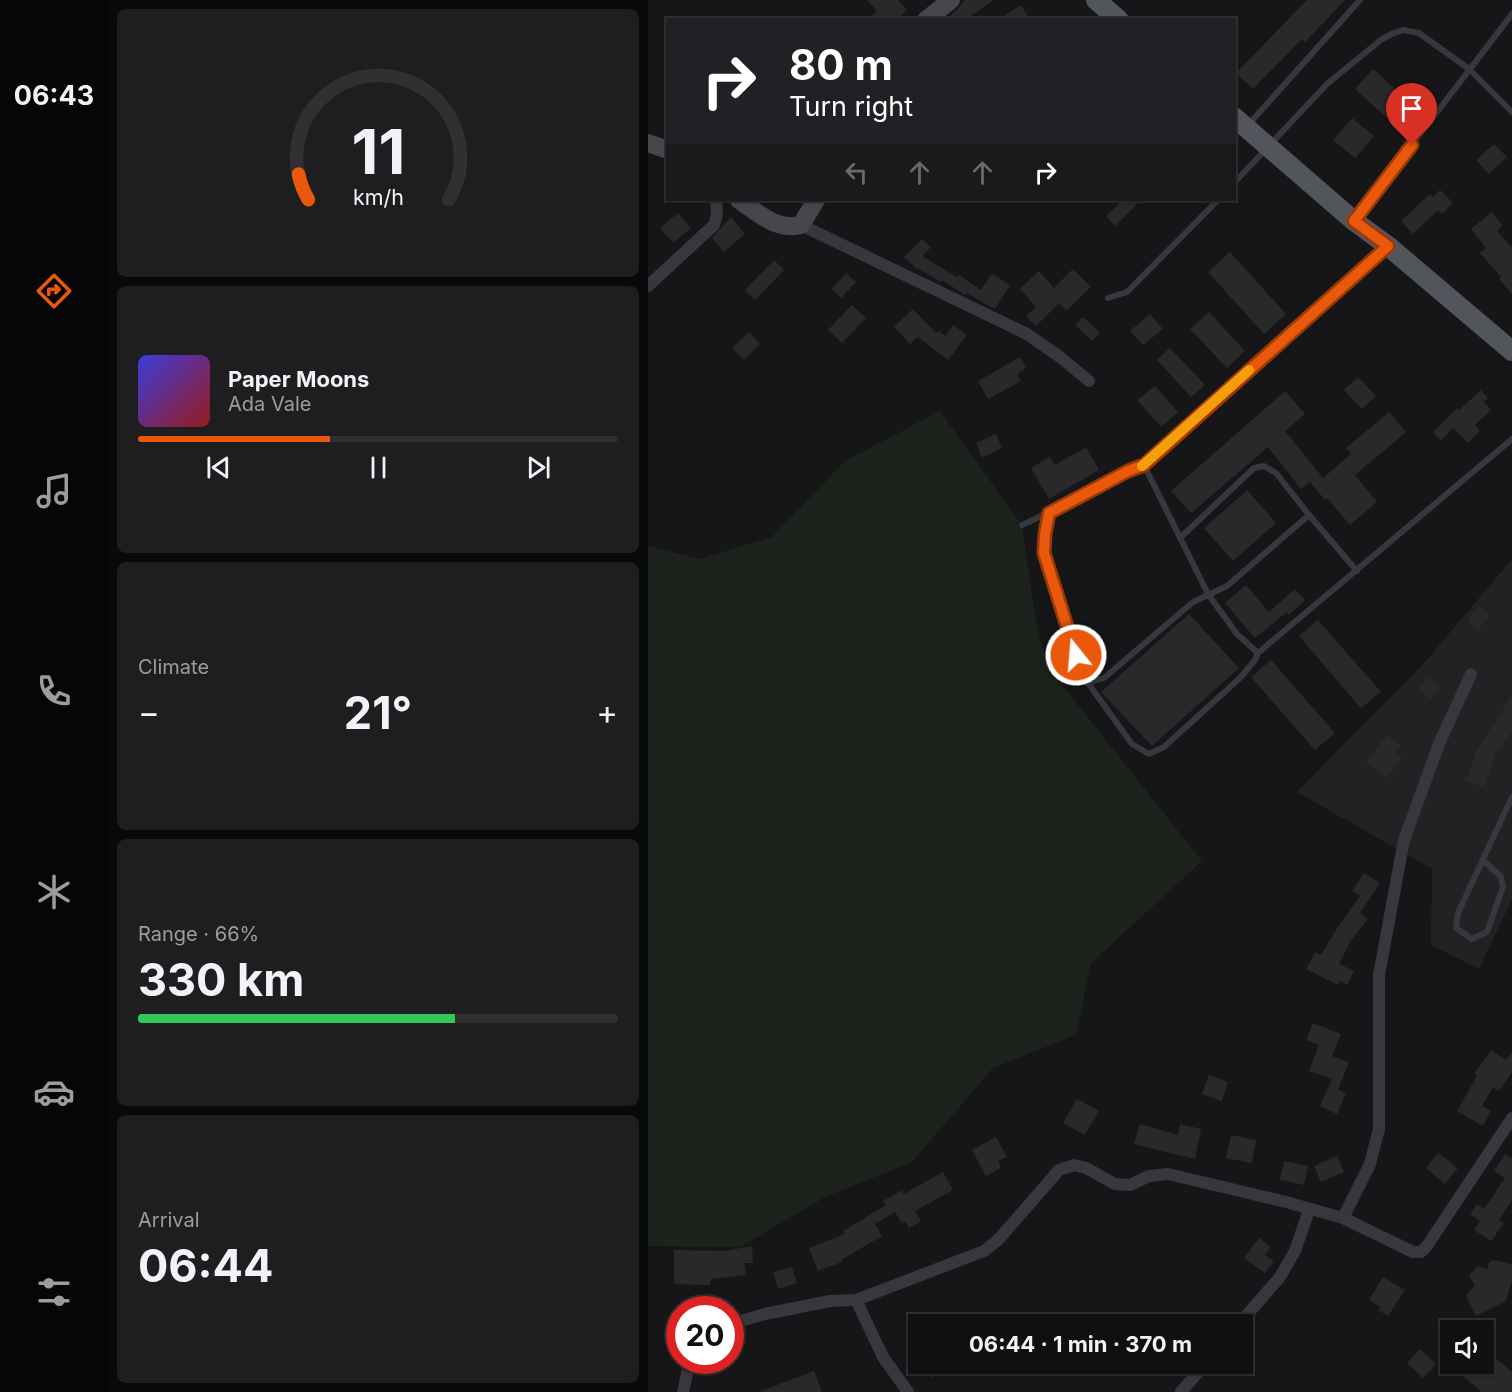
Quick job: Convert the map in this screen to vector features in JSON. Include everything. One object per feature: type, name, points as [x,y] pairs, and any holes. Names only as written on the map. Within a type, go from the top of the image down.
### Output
[{"type":"main road","points":[[1096,0],[1117,18]]},
{"type":"main road","points":[[1240,122],[1354,221],[1388,246],[1512,351]]},
{"type":"street","points":[[928,18],[951,0]]},
{"type":"street","points":[[648,142],[666,149]]},
{"type":"street","points":[[648,286],[714,225],[717,215],[716,201]]},
{"type":"street","points":[[742,201],[779,225],[790,228],[801,225],[1027,334],[1089,381]]},
{"type":"street","points":[[801,225],[815,201]]},
{"type":"street","points":[[1343,1218],[1370,1164],[1379,1129],[1379,975],[1404,840],[1439,744],[1471,674]]},
{"type":"street","points":[[744,1320],[830,1301],[856,1300],[984,1251],[998,1240],[1059,1170],[1074,1165],[1086,1168],[1115,1184],[1130,1185],[1149,1176],[1167,1174],[1286,1202],[1343,1218],[1413,1252],[1421,1252],[1512,1118]]},
{"type":"street","points":[[1248,1314],[1280,1277],[1295,1251],[1309,1210]]},
{"type":"street","points":[[856,1300],[884,1357],[908,1392]]},
{"type":"street","points":[[683,1392],[687,1374]]},
{"type":"street","points":[[1181,1392],[1197,1374]]},
{"type":"lane","points":[[1240,122],[1360,0]]},
{"type":"lane","points":[[1354,221],[1512,14]]},
{"type":"lane","points":[[1236,181],[1327,84],[1382,39],[1403,30],[1419,33],[1468,69],[1512,112]]},
{"type":"lane","points":[[1108,298],[1127,292],[1217,201]]},
{"type":"lane","points":[[1022,525],[1144,465],[1388,246]]},
{"type":"lane","points":[[1049,513],[1044,553],[1076,655],[1088,683],[1132,744],[1149,754],[1164,747],[1241,676],[1256,660],[1258,653],[1512,439]]},
{"type":"lane","points":[[1144,465],[1208,594],[1236,634],[1258,653]]},
{"type":"lane","points":[[1180,538],[1254,468],[1264,466],[1276,472],[1357,571]]},
{"type":"lane","points":[[1088,683],[1104,678],[1193,602],[1227,586],[1309,515]]},
{"type":"lane","points":[[1483,860],[1502,877],[1503,886],[1487,932],[1472,939],[1456,928],[1458,913],[1512,797]]},
{"type":"shaded area","points":[[940,411],[1022,525],[1034,610],[1041,643],[1051,671],[1202,861],[1091,963],[1076,1035],[993,1068],[912,1162],[827,1196],[740,1247],[648,1246],[648,546],[699,559],[772,537],[845,461]]},
{"type":"shaded area","points":[[1512,559],[1512,899],[1479,969],[1431,945],[1432,869],[1297,792],[1425,662]]},
{"type":"building","points":[[867,0],[898,0],[907,10],[898,18],[870,18],[877,11]]},
{"type":"building","points":[[964,0],[994,0],[968,18],[947,18]]},
{"type":"building","points":[[1307,0],[1345,0],[1305,42],[1302,39],[1253,89],[1236,73]]},
{"type":"building","points":[[1021,5],[1029,18],[1001,18]]},
{"type":"building","points":[[1373,69],[1414,106],[1396,126],[1355,89]]},
{"type":"building","points":[[1352,118],[1374,136],[1355,158],[1333,140]]},
{"type":"building","points":[[1494,144],[1507,157],[1489,174],[1476,160]]},
{"type":"building","points":[[1440,190],[1453,203],[1442,214],[1438,210],[1413,234],[1401,221],[1430,194],[1433,197]]},
{"type":"building","points":[[1122,201],[1140,201],[1115,226],[1106,216]]},
{"type":"building","points":[[1492,212],[1503,226],[1497,231],[1512,248],[1512,294],[1480,253],[1486,248],[1471,229]]},
{"type":"building","points":[[678,213],[691,228],[673,243],[660,228]]},
{"type":"building","points":[[731,217],[745,234],[724,252],[712,238]]},
{"type":"building","points":[[922,239],[931,247],[922,256],[957,277],[959,275],[981,290],[992,274],[1010,285],[995,309],[967,293],[965,295],[942,280],[941,282],[918,270],[904,257]]},
{"type":"building","points":[[1230,252],[1286,314],[1264,334],[1208,272]]},
{"type":"building","points":[[774,260],[784,270],[755,300],[745,290]]},
{"type":"building","points":[[1073,269],[1091,287],[1066,311],[1059,303],[1036,326],[1026,316],[1036,307],[1020,289],[1039,271],[1054,288]]},
{"type":"building","points":[[846,273],[856,282],[841,298],[832,289]]},
{"type":"building","points":[[852,305],[866,318],[842,343],[828,330]]},
{"type":"building","points":[[913,309],[936,333],[939,331],[945,336],[953,325],[967,335],[948,360],[918,337],[910,344],[894,327]]},
{"type":"building","points":[[1209,312],[1245,351],[1227,368],[1190,329]]},
{"type":"building","points":[[1150,314],[1163,329],[1143,345],[1130,331]]},
{"type":"building","points":[[1083,317],[1100,333],[1092,341],[1075,325]]},
{"type":"building","points":[[749,332],[760,344],[744,360],[732,348]]},
{"type":"building","points":[[1170,348],[1205,385],[1191,397],[1157,360]]},
{"type":"building","points":[[1020,357],[1026,368],[1017,374],[1021,381],[988,399],[978,381]]},
{"type":"building","points":[[1358,377],[1376,396],[1362,409],[1344,390]]},
{"type":"building","points":[[1155,386],[1178,412],[1161,427],[1137,400]]},
{"type":"building","points":[[1481,390],[1488,398],[1484,402],[1491,410],[1475,425],[1480,431],[1468,443],[1453,428],[1441,441],[1433,432],[1457,408],[1459,410]]},
{"type":"building","points":[[1285,391],[1305,414],[1285,431],[1323,478],[1351,454],[1346,448],[1389,412],[1406,432],[1355,475],[1377,502],[1350,525],[1310,482],[1301,489],[1268,447],[1191,513],[1171,491]]},
{"type":"building","points":[[996,434],[1002,448],[982,458],[976,443]]},
{"type":"building","points":[[1086,447],[1099,470],[1049,499],[1031,468],[1050,457],[1055,465]]},
{"type":"building","points":[[1247,490],[1276,523],[1233,561],[1204,528]]},
{"type":"building","points":[[1246,585],[1269,612],[1295,589],[1305,600],[1289,615],[1287,612],[1255,638],[1225,603]]},
{"type":"building","points":[[1479,606],[1490,615],[1478,630],[1467,621]]},
{"type":"building","points":[[1189,614],[1239,668],[1152,746],[1101,692]]},
{"type":"building","points":[[1318,620],[1381,692],[1361,708],[1299,636]]},
{"type":"building","points":[[1271,660],[1335,733],[1315,750],[1251,677]]},
{"type":"building","points":[[1429,677],[1441,687],[1431,699],[1419,689]]},
{"type":"building","points":[[1512,695],[1512,731],[1500,750],[1498,749],[1484,787],[1466,781],[1477,750]]},
{"type":"building","points":[[1387,735],[1401,745],[1395,753],[1402,758],[1387,778],[1366,763]]},
{"type":"building","points":[[1364,873],[1380,883],[1360,913],[1368,919],[1352,939],[1339,964],[1354,971],[1347,985],[1340,981],[1338,985],[1306,969],[1315,952],[1321,955],[1360,896],[1352,891]]},
{"type":"building","points":[[1313,1023],[1341,1034],[1332,1056],[1349,1062],[1338,1090],[1346,1093],[1337,1114],[1320,1106],[1332,1079],[1309,1071],[1319,1045],[1306,1040]]},
{"type":"building","points":[[1491,1050],[1506,1060],[1512,1052],[1512,1072],[1499,1091],[1493,1087],[1482,1106],[1491,1111],[1483,1126],[1457,1111],[1477,1076],[1474,1074]]},
{"type":"building","points":[[1209,1075],[1228,1082],[1222,1101],[1202,1094]]},
{"type":"building","points":[[1077,1099],[1099,1111],[1085,1135],[1063,1123]]},
{"type":"building","points":[[1140,1124],[1178,1135],[1180,1124],[1201,1129],[1195,1159],[1134,1144]]},
{"type":"building","points":[[1231,1135],[1256,1140],[1252,1163],[1226,1158]]},
{"type":"building","points":[[996,1137],[1007,1157],[998,1161],[1001,1168],[986,1176],[972,1150]]},
{"type":"building","points":[[1438,1153],[1458,1168],[1445,1184],[1426,1168]]},
{"type":"building","points":[[1505,1154],[1512,1158],[1512,1200],[1499,1220],[1504,1223],[1491,1241],[1474,1230],[1480,1221],[1470,1214],[1477,1204],[1484,1209],[1505,1178],[1494,1171]]},
{"type":"building","points":[[1337,1156],[1344,1172],[1321,1182],[1314,1166]]},
{"type":"building","points":[[1284,1161],[1308,1166],[1304,1185],[1280,1180]]},
{"type":"building","points":[[943,1172],[953,1190],[915,1211],[921,1221],[909,1228],[905,1221],[902,1223],[895,1212],[875,1224],[882,1236],[841,1260],[842,1262],[818,1271],[809,1248],[845,1234],[843,1231],[886,1205],[883,1201],[902,1190],[904,1194]]},
{"type":"building","points":[[1259,1238],[1271,1247],[1265,1255],[1274,1261],[1265,1273],[1244,1258]]},
{"type":"building","points":[[752,1246],[753,1263],[744,1263],[746,1275],[711,1279],[710,1285],[674,1284],[674,1250],[724,1251]]},
{"type":"building","points":[[1494,1260],[1512,1264],[1512,1280],[1506,1301],[1476,1316],[1467,1298],[1467,1294],[1475,1285],[1469,1276],[1478,1266],[1487,1269],[1489,1262]]},
{"type":"building","points":[[792,1267],[797,1283],[778,1289],[773,1272]]},
{"type":"building","points":[[1383,1277],[1405,1290],[1388,1316],[1378,1310],[1381,1307],[1369,1300]]},
{"type":"building","points":[[1420,1349],[1436,1364],[1423,1378],[1407,1363]]},
{"type":"building","points":[[1494,1357],[1512,1372],[1512,1392],[1482,1392],[1461,1375],[1494,1374]]},
{"type":"building","points":[[814,1371],[822,1392],[761,1392],[761,1391]]},
{"type":"slow traffic","points":[[1142,466],[1249,370]]},
{"type":"route","points":[[1076,655],[1044,553],[1049,513],[1128,471],[1144,465],[1388,246],[1354,221],[1412,145]]}]
